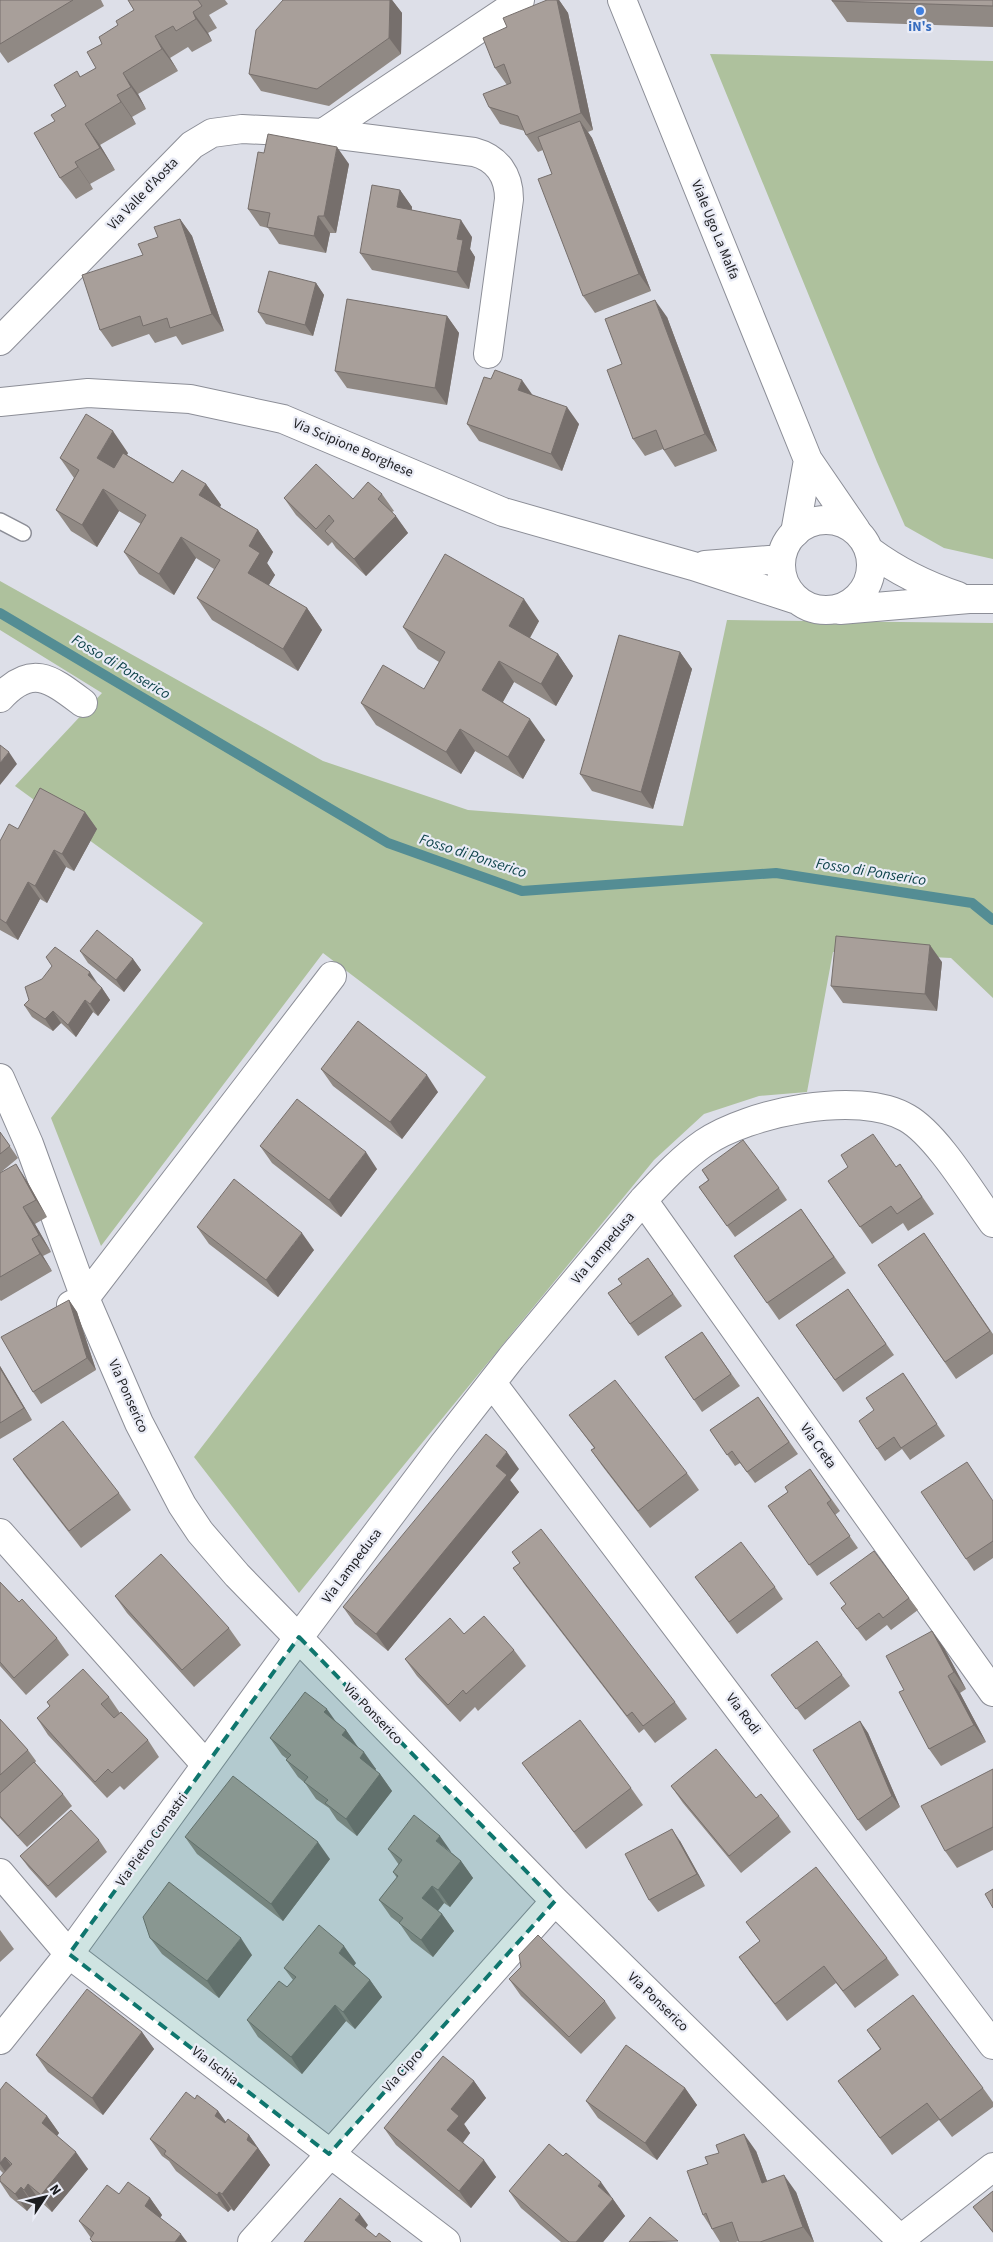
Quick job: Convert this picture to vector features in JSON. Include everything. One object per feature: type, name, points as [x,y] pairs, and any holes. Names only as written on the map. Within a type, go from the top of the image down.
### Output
[{"type":"street","points":[[323,133],[520,0]]},
{"type":"street","name":"Viale Ugo La Malfa","points":[[622,0],[808,460],[863,541]]},
{"type":"street","name":"Via Valle d'Aosta","points":[[0,341],[196,141],[212,133],[235,129],[323,133],[474,152],[490,158],[500,167],[508,185],[509,199],[488,354]]},
{"type":"street","name":"Via Scipione Borghese","points":[[0,402],[97,394],[190,399],[283,418],[503,512],[693,566],[797,600]]},
{"type":"street","points":[[795,532],[808,460]]},
{"type":"street","points":[[818,520],[831,520],[844,524],[909,576],[981,599],[823,611],[809,608],[797,600],[787,588],[782,574],[781,559],[786,544],[795,532],[805,525],[818,520]]},
{"type":"street","points":[[838,610],[851,604],[862,594],[869,581],[872,566],[863,541]]},
{"type":"street","name":"Via Scipione Borghese","points":[[693,566],[781,559]]},
{"type":"street","points":[[0,698],[13,685],[23,680],[41,678],[58,684],[83,703]]},
{"type":"street","points":[[51,1316],[85,1298],[332,976]]},
{"type":"street","name":"Via Ponserico","points":[[0,1078],[29,1144],[85,1298],[132,1408],[182,1505],[211,1546],[555,1901],[900,2241]]},
{"type":"street","name":"Via Lampedusa","points":[[299,1637],[492,1382],[643,1200],[665,1176],[698,1148],[735,1127],[770,1115],[838,1106],[867,1106],[899,1114],[922,1129],[938,1147],[993,1223]]},
{"type":"street","name":"Via Creta","points":[[643,1200],[993,1692]]},
{"type":"street","name":"Via Rodi","points":[[492,1382],[993,2046]]},
{"type":"street","points":[[0,1533],[206,1765]]},
{"type":"street","name":"Via Pietro Comastri","points":[[0,2040],[69,1954],[299,1637]]},
{"type":"street","name":"Via Ischia","points":[[0,1873],[69,1954],[446,2242]]},
{"type":"street","name":"Via Cipro","points":[[252,2242],[555,1901]]},
{"type":"street","points":[[900,2241],[993,2167]]},
{"type":"lane","points":[[0,521],[23,533]]},
{"type":"highlighted area","points":[[299,1637],[555,1901],[329,2154],[69,1954]]},
{"type":"green space","points":[[710,54],[993,61],[993,559],[944,548],[905,526]]},
{"type":"green space","points":[[0,581],[323,761],[468,810],[683,826],[727,620],[993,623],[993,998],[951,958],[833,952],[807,1092],[759,1096],[704,1114],[654,1160],[299,1593],[194,1457],[486,1077],[323,953],[101,1246],[51,1118],[203,923],[15,786],[102,693],[0,630]]},
{"type":"building","points":[[0,0],[73,0],[0,44]]},
{"type":"building","points":[[128,0],[198,0],[202,6],[193,12],[196,19],[176,31],[173,26],[155,36],[162,49],[123,73],[131,87],[117,95],[121,102],[85,124],[100,148],[75,162],[78,167],[60,178],[34,133],[55,121],[51,115],[66,106],[54,85],[77,71],[80,77],[96,68],[87,52],[102,44],[99,37],[118,25],[116,21],[134,10]]},
{"type":"building","points":[[283,0],[390,0],[389,38],[317,89],[249,74],[256,30]]},
{"type":"building","points":[[547,0],[557,0],[581,113],[526,135],[518,116],[489,107],[483,94],[511,83],[504,64],[495,68],[483,38],[507,27],[503,18]]},
{"type":"building","points":[[993,0],[993,6],[832,1]]},
{"type":"building","points":[[580,121],[639,274],[583,296],[538,179],[552,174],[538,137]]},
{"type":"building","points":[[268,134],[337,147],[324,216],[318,216],[314,236],[267,227],[270,213],[248,209],[258,152],[264,153]]},
{"type":"building","points":[[372,185],[400,190],[397,207],[461,220],[457,239],[463,240],[457,272],[360,253]]},
{"type":"building","points":[[180,219],[212,314],[170,328],[167,318],[143,326],[140,316],[100,330],[82,275],[143,255],[138,244],[158,237],[154,227]]},
{"type":"building","points":[[269,271],[316,283],[305,325],[258,312]]},
{"type":"building","points":[[347,299],[447,316],[435,388],[335,371]]},
{"type":"building","points":[[655,300],[705,434],[664,450],[656,430],[633,439],[607,370],[622,364],[605,319]]},
{"type":"building","points":[[495,370],[522,380],[518,390],[567,407],[551,454],[467,424],[484,377],[491,379]]},
{"type":"building","points":[[86,414],[113,431],[97,458],[114,468],[123,453],[173,483],[182,470],[206,484],[199,495],[258,530],[249,546],[260,553],[248,573],[307,608],[283,649],[197,598],[220,560],[181,537],[159,574],[124,552],[146,515],[103,489],[82,525],[56,510],[79,470],[60,458]]},
{"type":"building","points":[[316,464],[353,499],[368,482],[382,494],[378,499],[396,516],[354,559],[325,531],[334,521],[329,515],[316,529],[284,498]]},
{"type":"building","points":[[445,554],[524,599],[509,626],[558,654],[541,684],[499,661],[482,690],[530,719],[508,757],[460,729],[446,752],[361,703],[383,665],[424,689],[445,652],[403,627]]},
{"type":"building","points":[[619,635],[680,652],[641,792],[580,774]]},
{"type":"building","points":[[0,745],[9,752],[0,763]]},
{"type":"building","points":[[40,788],[85,812],[62,854],[54,850],[35,886],[28,882],[6,923],[0,919],[0,841],[9,824],[18,829]]},
{"type":"building","points":[[97,930],[133,959],[116,980],[80,951]]},
{"type":"building","points":[[836,936],[930,945],[925,994],[831,986]]},
{"type":"building","points":[[55,947],[90,972],[88,975],[102,988],[90,1004],[85,1000],[68,1025],[53,1011],[45,1019],[24,1005],[29,1000],[25,987],[42,979],[52,966],[46,957]]},
{"type":"building","points":[[358,1021],[427,1075],[390,1122],[321,1069]]},
{"type":"building","points":[[297,1099],[366,1152],[329,1200],[260,1146]]},
{"type":"building","points":[[0,1132],[10,1146],[0,1154]]},
{"type":"building","points":[[873,1134],[896,1167],[900,1164],[922,1197],[897,1214],[891,1206],[860,1227],[828,1181],[848,1167],[841,1155]]},
{"type":"building","points":[[743,1140],[779,1188],[727,1226],[699,1187],[709,1180],[702,1170]]},
{"type":"building","points":[[16,1164],[36,1200],[23,1207],[39,1235],[32,1239],[40,1254],[0,1277],[0,1173]]},
{"type":"building","points":[[234,1179],[302,1233],[266,1280],[197,1227]]},
{"type":"building","points":[[801,1209],[834,1257],[767,1303],[734,1256]]},
{"type":"building","points":[[924,1233],[990,1331],[945,1362],[878,1265]]},
{"type":"building","points":[[648,1258],[673,1294],[630,1324],[608,1293],[622,1284],[618,1279]]},
{"type":"building","points":[[848,1289],[886,1344],[835,1380],[796,1325]]},
{"type":"building","points":[[69,1300],[87,1358],[33,1392],[1,1337]]},
{"type":"building","points":[[702,1332],[731,1374],[694,1400],[665,1357]]},
{"type":"building","points":[[0,1368],[24,1408],[0,1423]]},
{"type":"building","points":[[903,1373],[937,1424],[901,1448],[894,1437],[877,1449],[859,1421],[874,1410],[866,1398]]},
{"type":"building","points":[[615,1380],[687,1473],[638,1511],[591,1450],[595,1448],[569,1415]]},
{"type":"building","points":[[758,1397],[789,1442],[747,1472],[732,1451],[727,1455],[710,1430]]},
{"type":"building","points":[[63,1421],[119,1493],[69,1531],[13,1459]]},
{"type":"building","points":[[486,1434],[507,1452],[496,1466],[507,1475],[376,1634],[343,1607]]},
{"type":"building","points":[[967,1462],[993,1501],[993,1541],[966,1559],[921,1492]]},
{"type":"building","points":[[810,1469],[831,1500],[827,1503],[850,1536],[809,1565],[768,1506],[788,1492],[785,1487]]},
{"type":"building","points":[[541,1529],[675,1702],[643,1726],[632,1712],[627,1716],[513,1568],[520,1563],[512,1552]]},
{"type":"building","points":[[741,1542],[775,1587],[729,1622],[695,1577]]},
{"type":"building","points":[[874,1551],[909,1598],[883,1618],[879,1613],[857,1629],[841,1608],[846,1604],[830,1583]]},
{"type":"building","points":[[161,1554],[229,1628],[182,1670],[115,1596]]},
{"type":"building","points":[[0,1582],[19,1602],[22,1599],[57,1638],[14,1678],[0,1662]]},
{"type":"building","points":[[484,1616],[514,1650],[466,1694],[463,1690],[448,1705],[405,1659],[450,1618],[464,1634]]},
{"type":"building","points":[[932,1631],[954,1672],[948,1676],[974,1725],[929,1749],[899,1692],[904,1690],[886,1656]]},
{"type":"building","points":[[817,1641],[842,1675],[796,1709],[771,1675]]},
{"type":"building","points":[[83,1669],[109,1697],[101,1704],[114,1718],[121,1712],[148,1740],[112,1773],[108,1769],[95,1782],[37,1718],[50,1706],[47,1702]]},
{"type":"building","points":[[305,1692],[327,1709],[324,1712],[346,1730],[342,1735],[364,1752],[360,1758],[380,1774],[346,1819],[325,1803],[328,1800],[304,1782],[308,1777],[286,1760],[291,1755],[270,1738]]},
{"type":"building","points":[[0,1719],[28,1750],[0,1775]]},
{"type":"building","points":[[580,1720],[631,1788],[574,1832],[522,1763]]},
{"type":"building","points":[[860,1721],[892,1796],[858,1820],[813,1750]]},
{"type":"building","points":[[716,1749],[756,1798],[761,1794],[779,1816],[729,1856],[671,1786]]},
{"type":"building","points":[[34,1762],[63,1794],[18,1836],[0,1816],[0,1793]]},
{"type":"building","points":[[993,1769],[993,1827],[945,1851],[921,1806]]},
{"type":"building","points":[[233,1776],[318,1842],[271,1904],[185,1837]]},
{"type":"building","points":[[71,1810],[99,1840],[48,1886],[20,1856]]},
{"type":"building","points":[[414,1815],[440,1836],[436,1841],[461,1861],[438,1890],[432,1886],[422,1898],[442,1914],[421,1940],[399,1923],[403,1918],[379,1900],[398,1876],[393,1872],[402,1860],[388,1849]]},
{"type":"building","points":[[672,1829],[697,1874],[649,1900],[625,1854]]},
{"type":"building","points":[[816,1867],[887,1958],[843,1991],[824,1966],[775,2004],[739,1957],[760,1941],[746,1922]]},
{"type":"building","points":[[169,1882],[241,1938],[207,1981],[150,1938],[143,1917]]},
{"type":"building","points":[[993,1889],[993,1908],[985,1894]]},
{"type":"building","points":[[319,1925],[344,1946],[339,1953],[370,1980],[343,2012],[335,2005],[291,2057],[247,2020],[279,1981],[287,1987],[296,1977],[284,1968]]},
{"type":"building","points":[[538,1935],[605,2001],[569,2037],[509,1979],[521,1967],[519,1955]]},
{"type":"building","points":[[87,1989],[142,2032],[92,2098],[36,2055]]},
{"type":"building","points":[[913,1995],[983,2088],[940,2120],[927,2103],[880,2138],[838,2081],[881,2049],[867,2030]]},
{"type":"building","points":[[626,2045],[685,2088],[645,2143],[586,2101]]},
{"type":"building","points":[[443,2056],[474,2081],[451,2109],[459,2116],[447,2130],[484,2160],[459,2191],[384,2128]]},
{"type":"building","points":[[6,2082],[47,2116],[42,2123],[76,2152],[41,2195],[28,2184],[24,2190],[21,2187],[15,2194],[0,2181],[0,2177],[12,2164],[5,2157],[0,2163],[0,2090]]},
{"type":"building","points":[[186,2092],[195,2099],[197,2095],[218,2111],[215,2116],[225,2123],[228,2119],[249,2135],[247,2140],[258,2148],[222,2194],[219,2192],[217,2195],[164,2154],[166,2151],[150,2139]]},
{"type":"building","points":[[744,2134],[762,2183],[784,2175],[803,2227],[760,2242],[739,2242],[732,2222],[712,2229],[706,2213],[703,2215],[687,2171],[708,2164],[705,2157],[719,2153],[716,2145]]},
{"type":"building","points":[[549,2144],[563,2156],[566,2153],[601,2182],[598,2186],[613,2199],[576,2242],[569,2242],[509,2191]]},
{"type":"building","points":[[128,2182],[150,2198],[145,2206],[181,2234],[175,2242],[93,2242],[90,2239],[94,2233],[79,2221],[107,2185],[119,2194]]},
{"type":"building","points":[[993,2191],[993,2232],[973,2207]]},
{"type":"building","points":[[340,2198],[360,2214],[355,2220],[376,2237],[379,2233],[391,2242],[304,2242]]},
{"type":"building","points":[[650,2217],[678,2241],[629,2242]]},
{"type":"waterway","name":"Fosso di Ponserico","points":[[0,613],[388,843],[522,891],[776,873],[972,903],[993,920]]},
{"type":"place","name":"iN's","points":[[920,11]]}]
